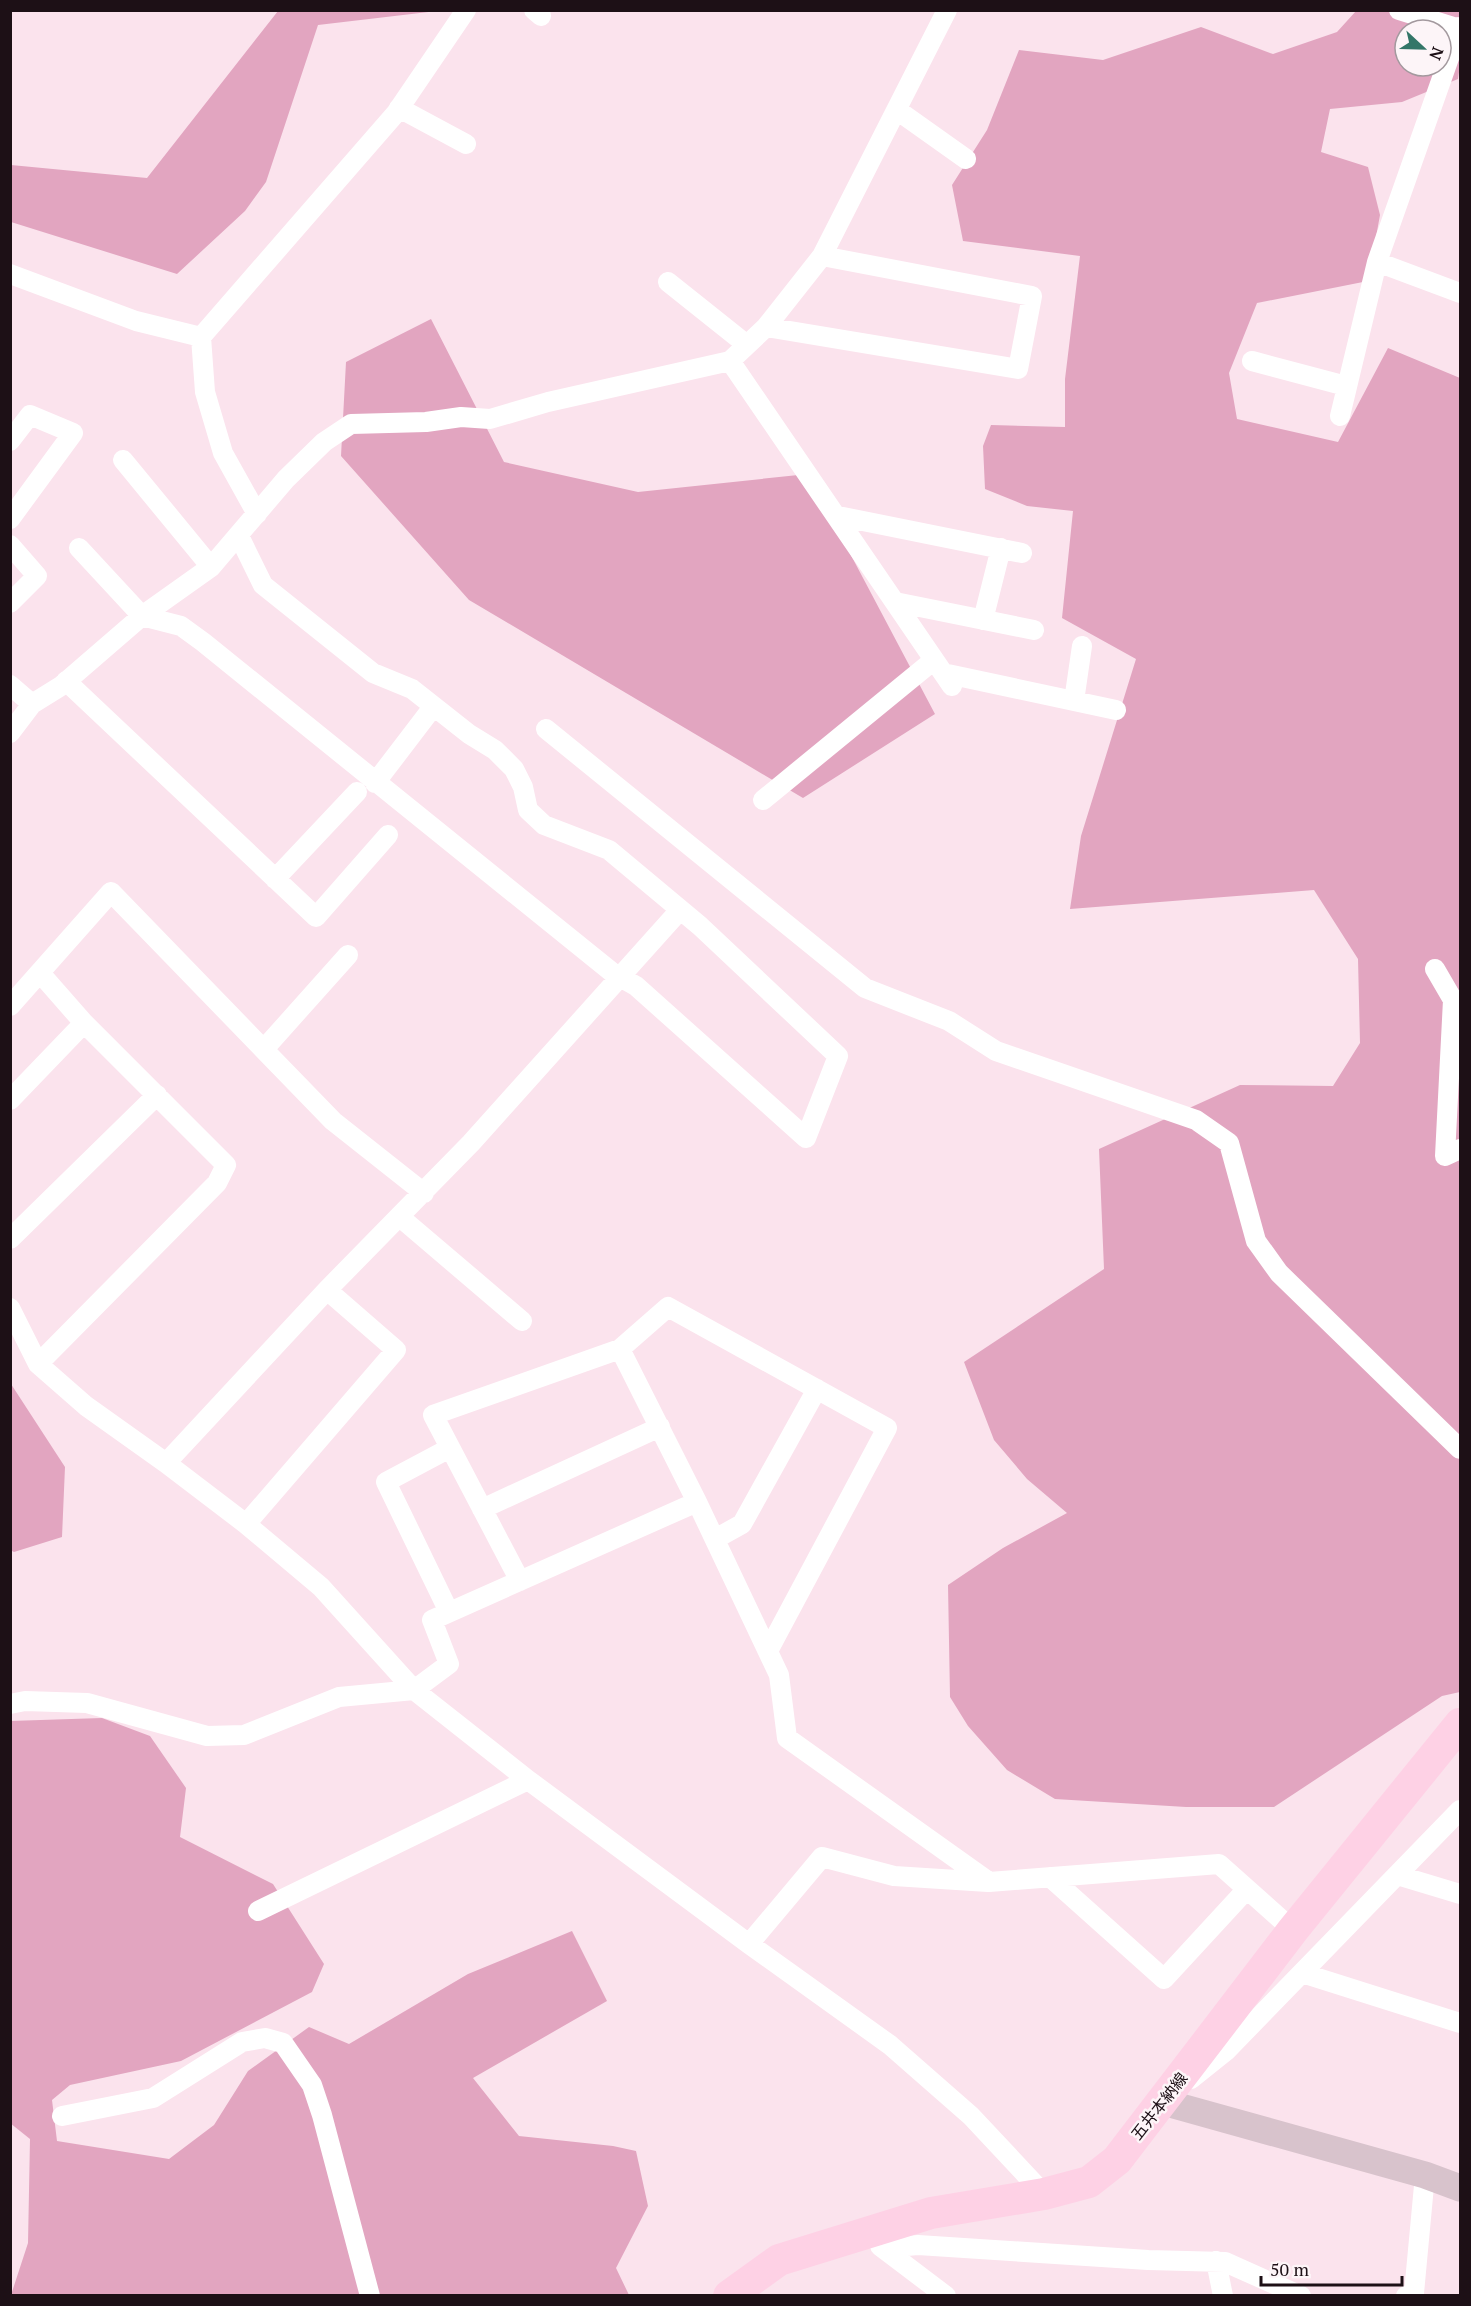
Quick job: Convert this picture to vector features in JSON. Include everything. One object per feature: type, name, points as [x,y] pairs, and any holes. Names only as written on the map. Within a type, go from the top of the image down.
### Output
[{"type":"main road","name":"五井本納線","points":[[729,2295],[779,2260],[874,2241],[931,2212],[1044,2194],[1089,2182],[1117,2160],[1293,1930],[1461,1724]]},
{"type":"street","points":[[257,514],[223,453],[205,392],[201,337],[399,108],[466,10]]},
{"type":"street","points":[[10,733],[32,704],[66,681],[142,616],[211,567],[286,479],[324,442],[351,424],[426,422],[461,417],[490,419],[548,402],[730,361],[766,327],[822,256],[947,10]]},
{"type":"street","points":[[1340,416],[1377,262],[1460,28],[1399,10]]},
{"type":"street","points":[[399,108],[466,144]]},
{"type":"street","points":[[897,110],[966,159]]},
{"type":"street","points":[[766,327],[1018,369],[1032,296],[822,256]]},
{"type":"street","points":[[1377,262],[1461,293]]},
{"type":"street","points":[[10,274],[136,321],[201,337]]},
{"type":"street","points":[[668,282],[747,345]]},
{"type":"street","points":[[730,361],[838,516],[943,673],[1116,710]]},
{"type":"street","points":[[1252,361],[1346,386]]},
{"type":"street","points":[[10,441],[30,416],[73,434],[10,519]]},
{"type":"street","points":[[123,460],[211,567]]},
{"type":"street","points":[[838,516],[1022,553]]},
{"type":"street","points":[[79,548],[142,616],[181,626],[366,787],[620,977],[636,986],[806,1138],[838,1056],[680,910],[609,850],[544,825],[528,810],[523,788],[514,769],[495,750],[433,707],[412,689],[373,673],[263,585],[239,536]]},
{"type":"street","points":[[10,545],[37,576],[10,603]]},
{"type":"street","points":[[983,620],[1001,548]]},
{"type":"street","points":[[895,602],[1034,630]]},
{"type":"street","points":[[1074,701],[1082,646]]},
{"type":"street","points":[[763,800],[943,673]]},
{"type":"street","points":[[66,681],[316,917],[388,835]]},
{"type":"street","points":[[10,685],[32,704]]},
{"type":"street","points":[[274,879],[366,787],[433,707]]},
{"type":"street","points":[[546,729],[866,988],[949,1021],[996,1051],[1196,1120],[1229,1143],[1256,1241],[1279,1273],[1461,1449]]},
{"type":"street","points":[[10,1006],[41,974],[111,892],[333,1121],[424,1193]]},
{"type":"street","points":[[166,1463],[327,1290],[401,1218],[680,910]]},
{"type":"street","points":[[264,1049],[348,955]]},
{"type":"street","points":[[1435,969],[1453,1000],[1445,1156],[1461,1149]]},
{"type":"street","points":[[38,1364],[217,1183],[226,1165],[84,1023],[41,974]]},
{"type":"street","points":[[10,1100],[84,1023]]},
{"type":"street","points":[[10,1239],[158,1095]]},
{"type":"street","points":[[401,1218],[522,1321]]},
{"type":"street","points":[[246,1524],[396,1350],[327,1290]]},
{"type":"street","points":[[520,1581],[433,1415],[620,1349],[668,1307],[887,1428],[768,1651]]},
{"type":"street","points":[[10,1308],[38,1364],[86,1406],[246,1524],[321,1587],[414,1690],[528,1780],[890,2045],[971,2116],[1044,2194]]},
{"type":"street","points":[[620,1349],[698,1502],[779,1675],[787,1738],[988,1882]]},
{"type":"street","points":[[716,1539],[742,1524],[817,1389]]},
{"type":"street","points":[[482,1509],[660,1427]]},
{"type":"street","points":[[449,1612],[386,1482],[450,1448]]},
{"type":"street","points":[[10,1704],[25,1701],[87,1703],[207,1737],[244,1735],[339,1697],[414,1690],[448,1664],[432,1620],[698,1502]]},
{"type":"street","points":[[258,1911],[528,1780]]},
{"type":"street","points":[[1163,2102],[1226,2051],[1461,1810]]},
{"type":"street","points":[[749,1944],[822,1857],[894,1876],[988,1882],[1219,1864],[1293,1930]]},
{"type":"street","points":[[1397,1875],[1461,1894]]},
{"type":"street","points":[[1050,1877],[1164,1979],[1247,1889]]},
{"type":"street","points":[[1302,1973],[1461,2023]]},
{"type":"street","points":[[62,2116],[153,2098],[242,2042],[265,2038],[283,2043],[312,2085],[370,2295]]},
{"type":"street","points":[[1163,2102],[1425,2175],[1461,2188]]},
{"type":"street","points":[[1406,2295],[1414,2293],[1425,2175]]},
{"type":"street","points":[[874,2241],[1148,2260],[1225,2262],[1301,2295]]},
{"type":"street","points":[[874,2241],[946,2295]]},
{"type":"street","points":[[1216,2262],[1223,2295]]},
{"type":"shaded area","points":[[278,11],[437,11],[318,25],[266,182],[245,211],[177,274],[11,222],[11,165],[147,178]]},
{"type":"shaded area","points":[[1356,11],[1460,11],[1458,79],[1402,102],[1330,109],[1321,152],[1368,167],[1380,215],[1368,281],[1257,303],[1229,373],[1237,419],[1338,442],[1388,348],[1460,378],[1460,1692],[1442,1696],[1274,1807],[1186,1807],[1055,1799],[1007,1770],[968,1726],[950,1697],[948,1585],[1003,1548],[1067,1513],[1027,1479],[994,1440],[964,1362],[1104,1269],[1099,1149],[1240,1085],[1333,1086],[1360,1043],[1358,959],[1314,890],[1070,909],[1081,836],[1136,659],[1062,618],[1073,511],[1027,506],[985,489],[983,446],[991,425],[1065,427],[1065,379],[1080,256],[963,241],[952,185],[987,130],[1019,50],[1103,60],[1201,27],[1273,54],[1337,32]]},
{"type":"shaded area","points":[[431,319],[504,462],[638,492],[808,474],[935,714],[803,798],[469,600],[341,456],[346,362]]},
{"type":"shaded area","points":[[11,1384],[65,1467],[62,1537],[14,1552],[10,1550]]},
{"type":"shaded area","points":[[102,1718],[150,1736],[186,1788],[180,1837],[273,1884],[324,1964],[312,1992],[181,2061],[70,2085],[52,2100],[57,2141],[169,2159],[214,2125],[248,2071],[309,2027],[349,2044],[468,1974],[572,1931],[607,2001],[473,2078],[519,2136],[613,2146],[636,2151],[648,2206],[616,2268],[629,2295],[11,2295],[28,2243],[30,2139],[10,2123],[10,1721]]}]
